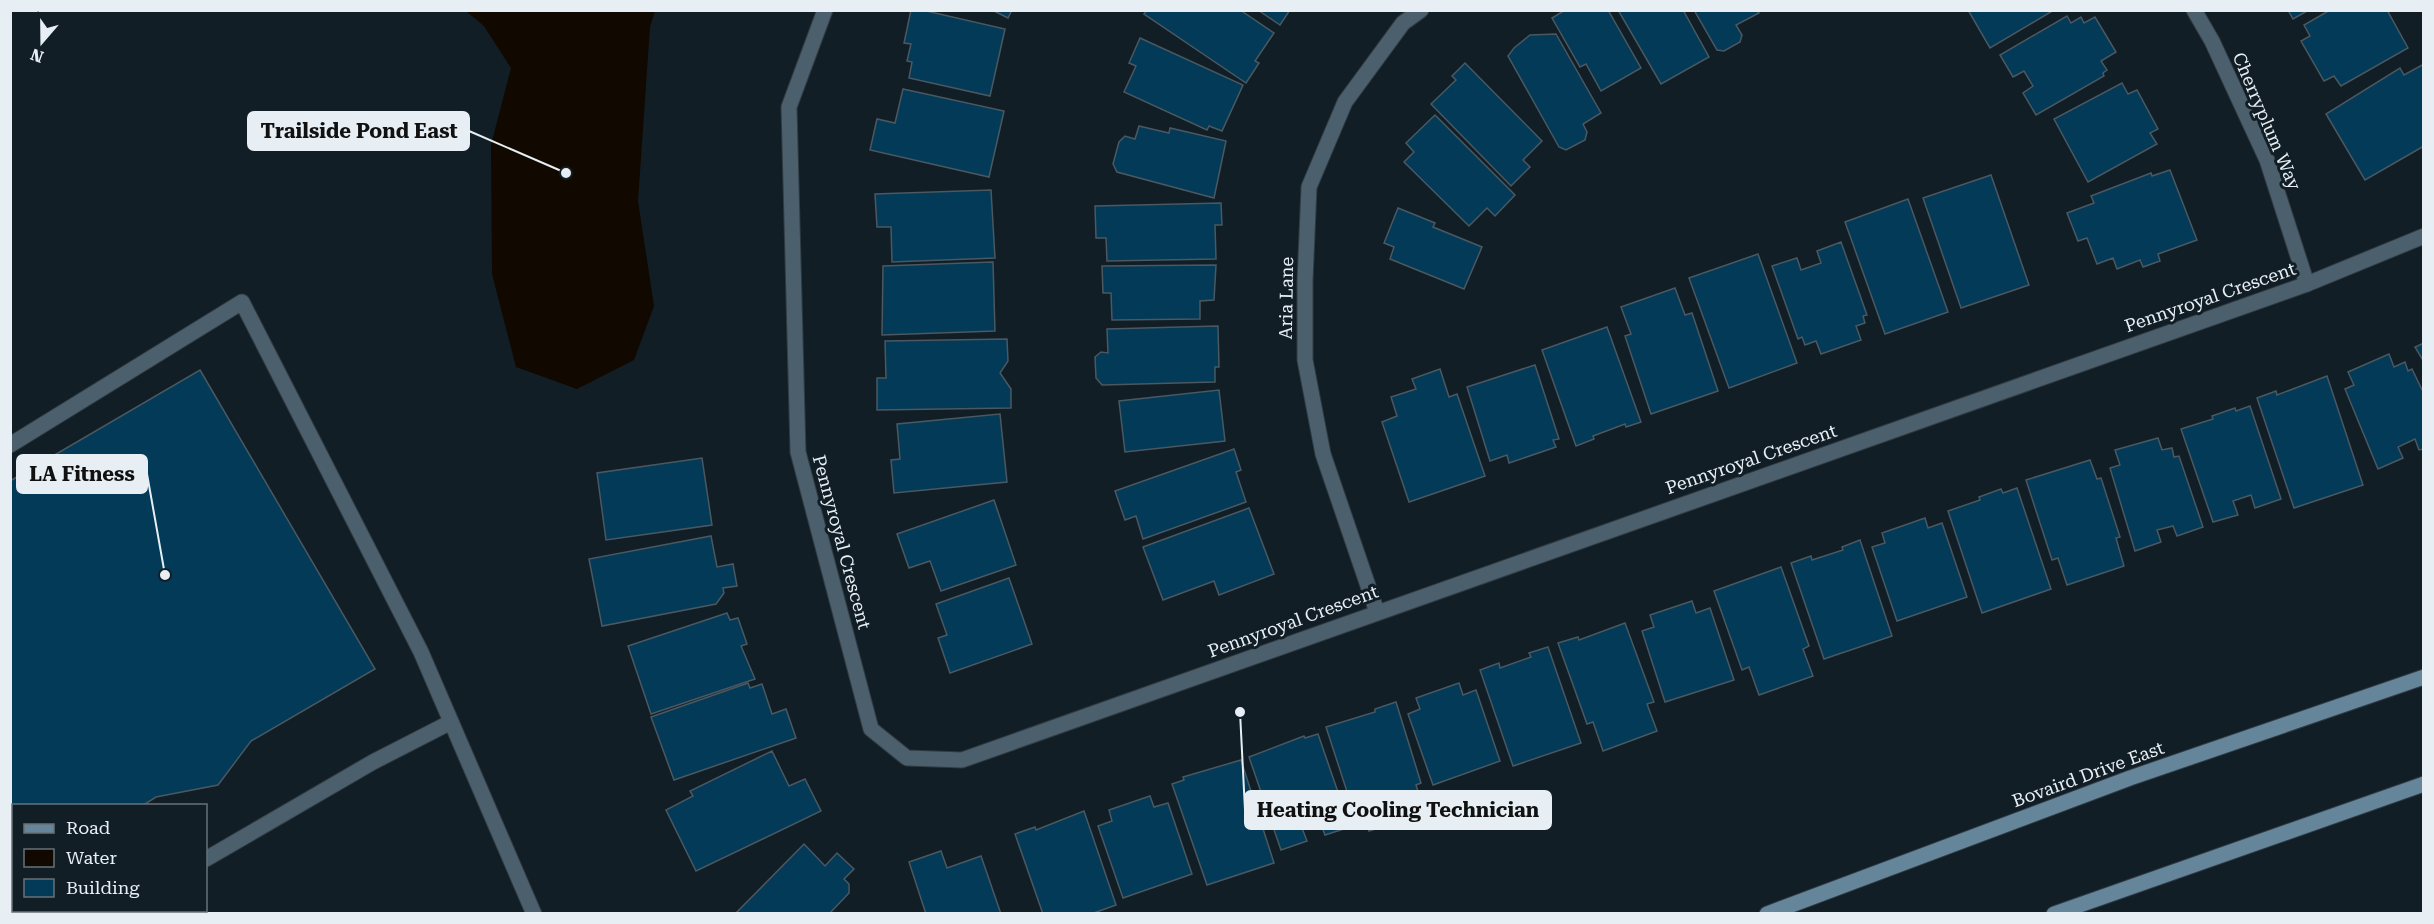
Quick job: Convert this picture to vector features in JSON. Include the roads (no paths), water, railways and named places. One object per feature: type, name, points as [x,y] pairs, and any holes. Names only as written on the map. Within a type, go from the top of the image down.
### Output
[{"type":"main road","name":"Bovaird Drive East","points":[[1767,914],[2130,778],[2424,677]]},
{"type":"main road","points":[[2054,914],[2424,784]]},
{"type":"street","name":"Pennyroyal Crescent","points":[[825,10],[789,107],[798,452],[871,729],[907,758],[962,760],[2307,284],[2424,236]]},
{"type":"street","name":"Aria Lane","points":[[1377,612],[1323,454],[1305,360],[1305,281],[1309,187],[1345,102],[1403,23],[1421,10]]},
{"type":"street","name":"Cherryplum Way","points":[[2194,10],[2212,41],[2267,160],[2307,284]]},
{"type":"street","points":[[10,445],[242,302],[421,652],[534,914]]},
{"type":"street","points":[[207,859],[373,762],[451,722]]},
{"type":"water","points":[[466,11],[655,11],[650,27],[638,201],[654,306],[634,360],[577,389],[516,367],[492,274],[491,145],[511,68],[484,26]]},
{"type":"place","name":"Trailside Pond East","points":[[566,173]]},
{"type":"place","name":"LA Fitness","points":[[165,575]]},
{"type":"place","name":"Heating Cooling Technician","points":[[1240,712]]}]
